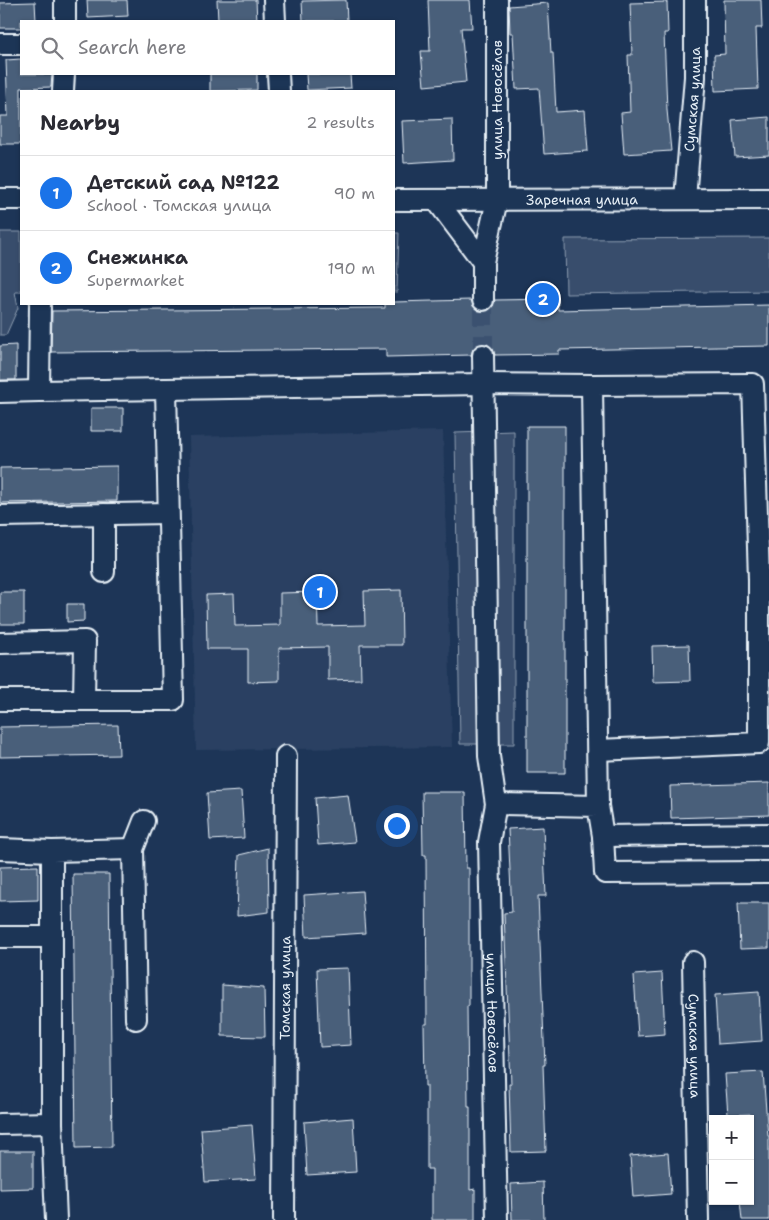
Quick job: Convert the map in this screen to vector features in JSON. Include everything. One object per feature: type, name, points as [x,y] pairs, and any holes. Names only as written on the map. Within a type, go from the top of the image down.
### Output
[{"type":"street","points":[[65,20],[66,0]]},
{"type":"street","points":[[274,0],[275,20]]},
{"type":"street","name":"улица Новосёлов","points":[[483,300],[483,262],[497,200],[497,0]]},
{"type":"street","name":"Сумская улица","points":[[685,200],[695,77],[695,0]]},
{"type":"street","points":[[0,44],[20,44]]},
{"type":"street","points":[[63,90],[64,75]]},
{"type":"street","points":[[278,75],[279,90]]},
{"type":"street","points":[[0,199],[20,199]]},
{"type":"street","name":"Заречная улица","points":[[395,200],[769,200]]},
{"type":"street","points":[[437,201],[483,262]]},
{"type":"street","points":[[39,391],[40,305]]},
{"type":"street","name":"улица Новосёлов","points":[[483,355],[488,756],[496,804],[489,842],[497,1220]]},
{"type":"street","points":[[0,392],[483,384],[753,384],[764,580],[760,743],[598,750]]},
{"type":"street","points":[[592,385],[598,806],[603,836],[605,873],[769,872]]},
{"type":"street","points":[[0,700],[173,700],[166,389]]},
{"type":"street","points":[[0,516],[168,513]]},
{"type":"street","points":[[104,514],[104,572]]},
{"type":"street","points":[[0,643],[85,641],[84,700]]},
{"type":"street","name":"Томская улица","points":[[284,1220],[286,756]]},
{"type":"street","points":[[496,804],[598,806]]},
{"type":"street","points":[[136,1019],[133,849],[144,821]]},
{"type":"street","points":[[603,836],[769,834]]},
{"type":"street","points":[[0,849],[52,851],[133,849]]},
{"type":"street","points":[[52,851],[52,1123],[56,1220]]},
{"type":"street","points":[[0,937],[52,937]]},
{"type":"street","name":"Сумская улица","points":[[693,962],[698,1220]]},
{"type":"street","points":[[0,1124],[52,1123]]},
{"type":"shaded area","points":[[0,232],[20,232],[20,292],[15,292],[18,308],[6,335],[0,335]]},
{"type":"shaded area","points":[[395,233],[399,233],[397,292],[395,292]]},
{"type":"shaded area","points":[[769,238],[769,291],[566,294],[565,239]]},
{"type":"shaded area","points":[[443,431],[452,747],[196,750],[189,437]]},
{"type":"shaded area","points":[[514,431],[514,744],[460,744],[455,433]]},
{"type":"building","points":[[87,0],[127,0],[128,16],[88,18]]},
{"type":"building","points":[[217,0],[256,0],[257,20],[218,20]]},
{"type":"building","points":[[346,0],[347,20],[303,20],[302,1]]},
{"type":"building","points":[[428,0],[470,0],[472,28],[461,28],[466,82],[424,86],[421,51],[430,51]]},
{"type":"building","points":[[724,0],[761,0],[762,28],[756,28],[758,89],[715,91],[714,55],[725,54]]},
{"type":"building","points":[[35,2],[36,20],[20,20],[20,28],[0,28],[0,3]]},
{"type":"building","points":[[667,2],[668,33],[664,33],[667,110],[671,151],[624,154],[621,113],[630,112],[628,55],[632,55],[630,3]]},
{"type":"building","points":[[548,3],[556,112],[585,110],[588,151],[544,154],[539,88],[516,89],[513,33],[510,33],[509,6]]},
{"type":"building","points":[[20,59],[20,75],[52,75],[51,87],[21,88],[20,90],[20,144],[0,144],[0,116],[8,116],[6,60]]},
{"type":"building","points":[[210,75],[257,75],[257,90],[210,90]]},
{"type":"building","points":[[306,75],[350,75],[351,88],[307,90]]},
{"type":"building","points":[[769,117],[769,155],[735,157],[732,120]]},
{"type":"building","points":[[452,119],[453,160],[404,163],[402,121]]},
{"type":"building","points":[[558,299],[558,310],[769,305],[769,346],[559,350],[559,354],[495,355],[489,345],[482,343],[473,349],[471,355],[386,357],[386,349],[51,352],[52,311],[385,308],[385,305],[395,305],[395,302],[471,300],[477,310],[483,312],[493,306],[495,300]]},
{"type":"building","points":[[16,345],[16,380],[0,380],[0,346]]},
{"type":"building","points":[[91,408],[123,408],[123,431],[91,431]]},
{"type":"building","points":[[527,426],[565,426],[565,773],[527,773]]},
{"type":"building","points":[[117,466],[117,501],[0,503],[0,468]]},
{"type":"building","points":[[401,590],[402,645],[360,645],[361,679],[328,680],[328,647],[279,648],[279,681],[248,682],[248,649],[207,649],[206,595],[234,594],[235,626],[280,625],[280,593],[317,592],[318,626],[365,625],[364,591]]},
{"type":"building","points":[[0,592],[24,592],[24,624],[0,624]]},
{"type":"building","points":[[67,604],[84,604],[84,621],[67,622]]},
{"type":"building","points":[[689,645],[690,681],[653,682],[652,646]]},
{"type":"building","points":[[118,725],[119,755],[0,757],[0,727]]},
{"type":"building","points":[[769,783],[769,815],[671,818],[670,786]]},
{"type":"building","points":[[241,791],[244,838],[210,840],[207,793]]},
{"type":"building","points":[[422,792],[465,792],[466,868],[469,868],[468,1107],[470,1107],[470,1190],[475,1189],[475,1220],[432,1220],[432,1169],[427,1169],[427,1086],[425,1086],[424,1024],[427,1024],[426,855],[423,855]]},
{"type":"building","points":[[348,795],[355,842],[318,845],[315,798]]},
{"type":"building","points":[[543,827],[546,896],[538,896],[545,1065],[543,1065],[546,1151],[511,1152],[509,1084],[511,1084],[504,913],[512,912],[508,829]]},
{"type":"building","points":[[268,848],[269,912],[237,916],[239,855]]},
{"type":"building","points":[[38,866],[38,900],[0,901],[0,867]]},
{"type":"building","points":[[73,874],[109,874],[112,1147],[76,1148]]},
{"type":"building","points":[[362,891],[365,933],[306,937],[304,895]]},
{"type":"building","points":[[738,903],[769,903],[769,948],[740,949]]},
{"type":"building","points":[[348,968],[351,1045],[320,1047],[317,969]]},
{"type":"building","points":[[662,973],[665,1034],[638,1036],[634,975]]},
{"type":"building","points":[[222,985],[264,988],[265,1037],[222,1036]]},
{"type":"building","points":[[759,992],[762,1041],[718,1044],[715,995]]},
{"type":"building","points":[[763,1072],[769,1136],[769,1220],[742,1220],[740,1205],[754,1205],[754,1115],[728,1115],[725,1074]]},
{"type":"building","points":[[353,1118],[356,1172],[307,1175],[304,1122]]},
{"type":"building","points":[[252,1125],[256,1179],[205,1182],[201,1129]]},
{"type":"building","points":[[0,1151],[33,1151],[33,1188],[0,1189]]},
{"type":"building","points":[[668,1153],[671,1194],[633,1197],[630,1156]]},
{"type":"building","points":[[543,1182],[544,1220],[512,1220],[511,1184]]},
{"type":"tunnel","points":[[483,300],[483,355]]},
{"type":"place","name":"Снежинка","points":[[543,299]]},
{"type":"place","name":"Детский сад №122","points":[[320,592]]}]
